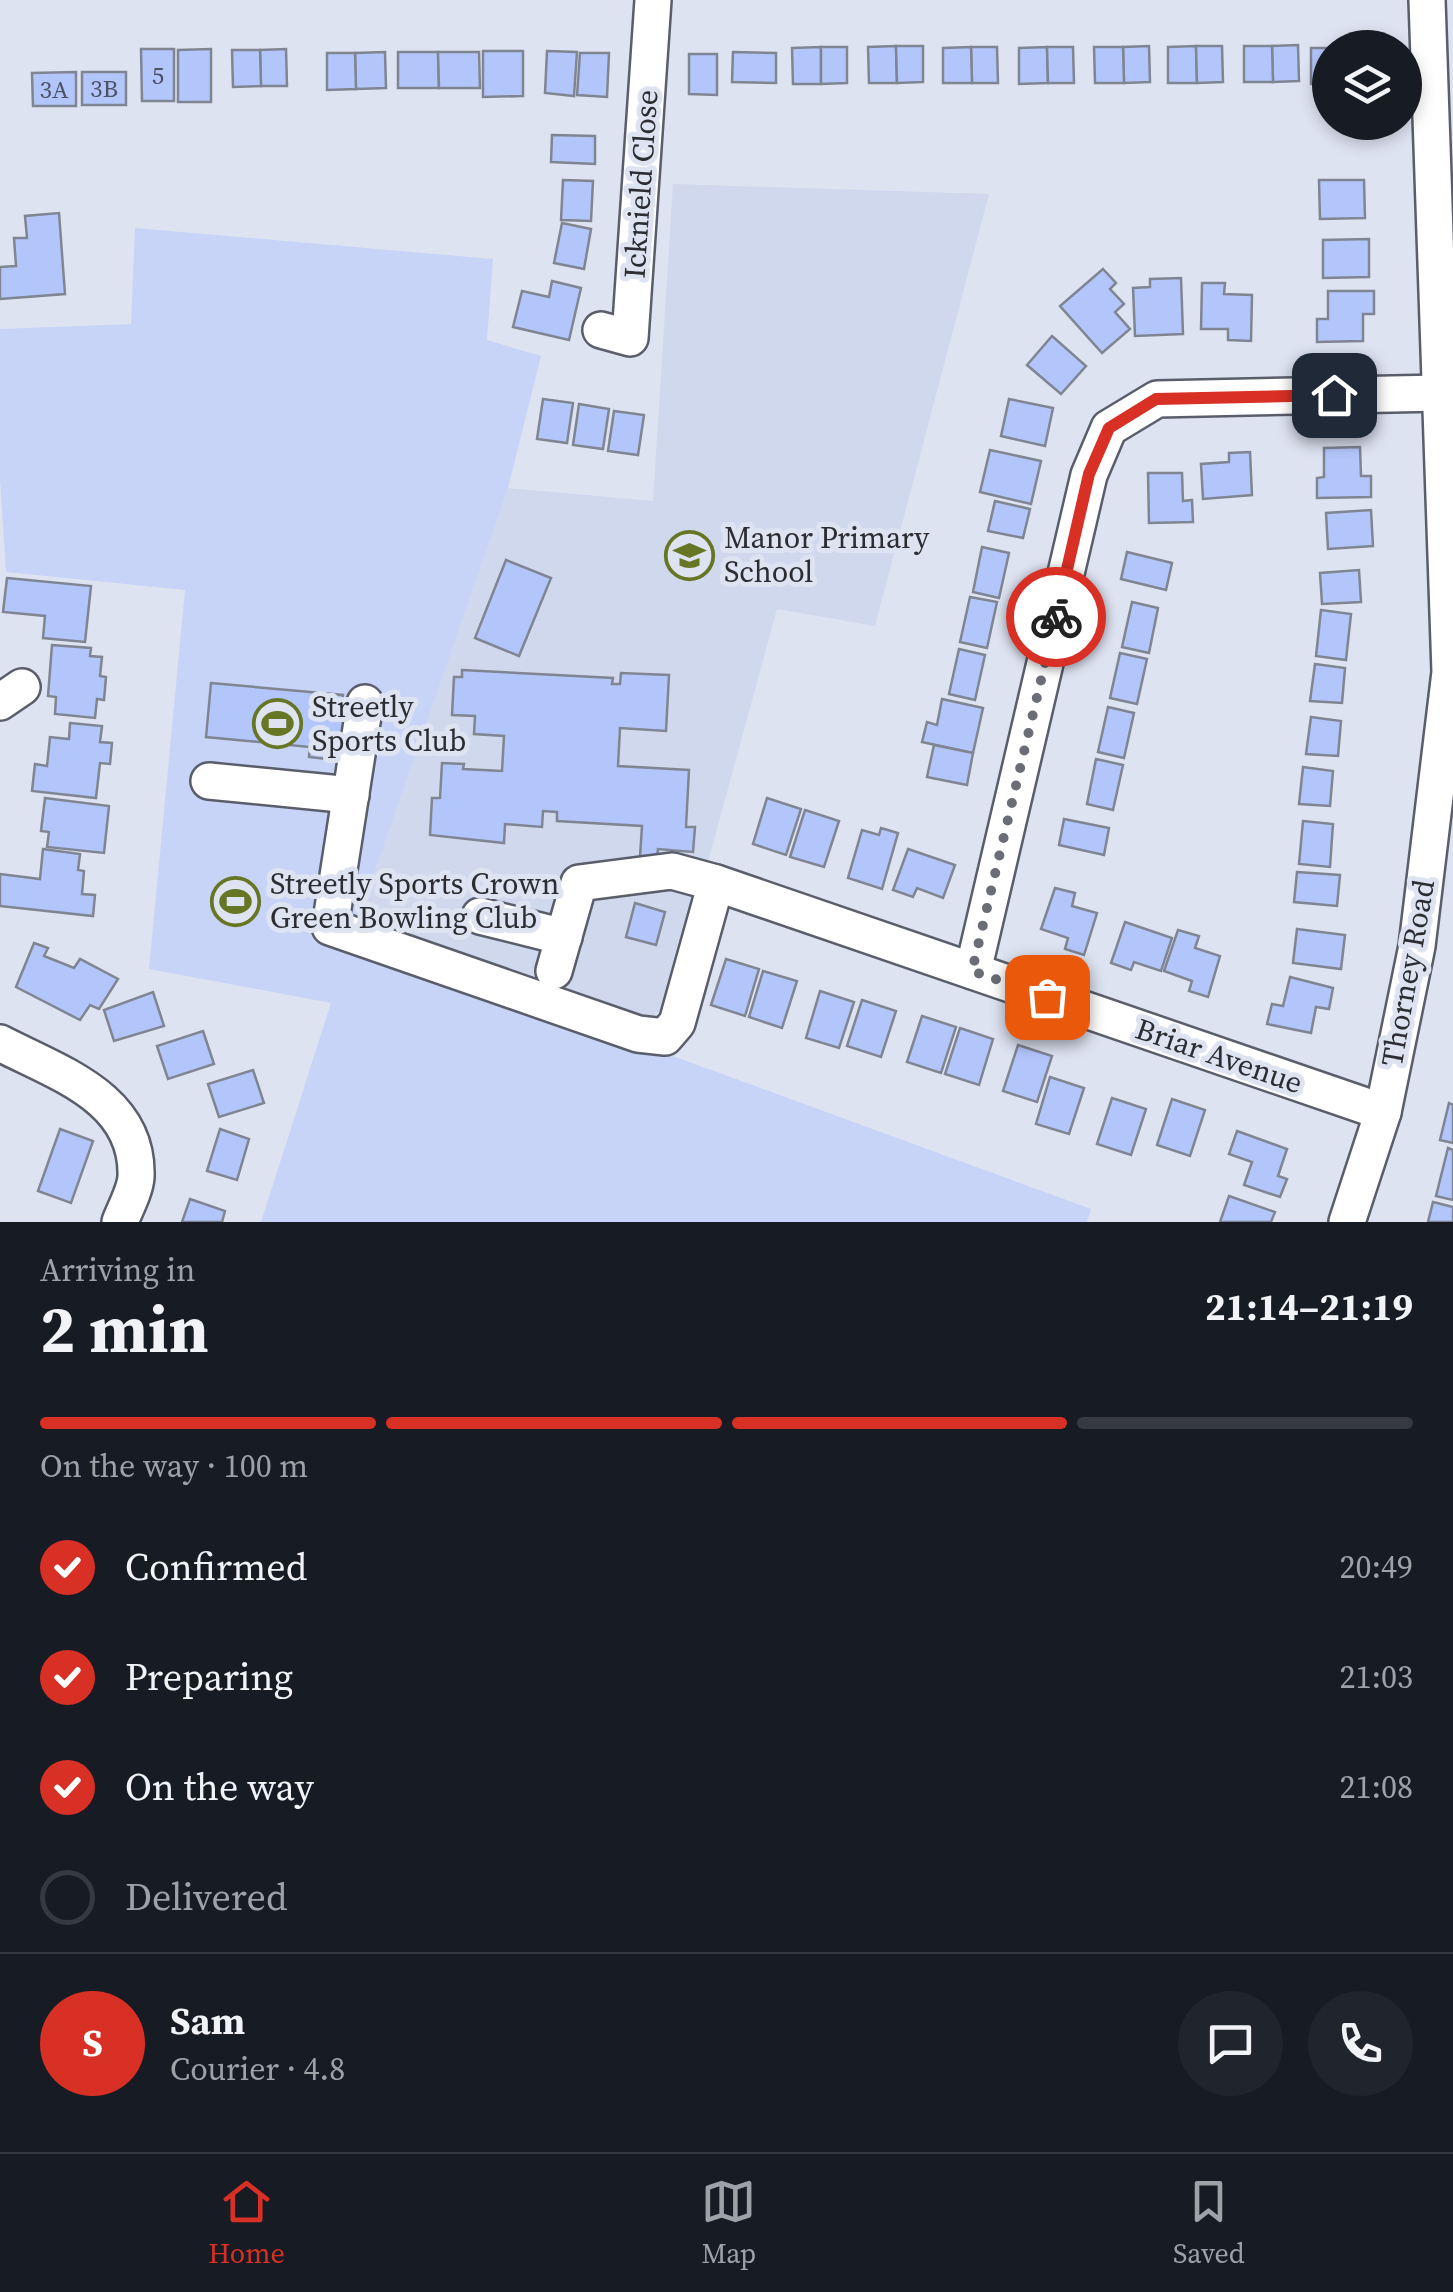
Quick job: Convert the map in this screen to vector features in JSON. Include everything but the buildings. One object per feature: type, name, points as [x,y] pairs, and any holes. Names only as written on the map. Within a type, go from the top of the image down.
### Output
[{"type":"street","name":"Icknield Close","points":[[601,330],[630,338],[654,0]]},
{"type":"street","name":"Thorney Road","points":[[1347,1222],[1382,1112],[1416,946],[1450,672],[1426,0]]},
{"type":"street","points":[[972,971],[1089,474],[1109,428],[1156,399],[1441,393]]},
{"type":"street","points":[[365,703],[330,927],[638,1034],[665,1036],[677,1023],[716,883]]},
{"type":"street","points":[[209,781],[351,795]]},
{"type":"street","name":"Briar Avenue","points":[[480,916],[559,954],[579,883],[672,871],[1382,1112]]},
{"type":"street","points":[[0,1043],[95,1092],[127,1128],[136,1179],[120,1222]]},
{"type":"shaded area","name":"Manor Primary School","points":[[673,184],[989,194],[875,626],[777,609],[670,1001],[653,1017],[623,1014],[354,924],[508,488],[653,501]]},
{"type":"shaded area","points":[[135,228],[493,259],[487,340],[541,356],[508,488],[349,945],[684,1060],[1091,1209],[1087,1222],[261,1222],[331,1003],[149,969],[185,590],[6,572],[0,480],[0,329],[131,324]]},
{"type":"way so far","points":[[1047,997],[972,971],[1056,617]]},
{"type":"place","name":"Manor Primary School","points":[[689,555]]},
{"type":"place","name":"Streetly Sports Club","points":[[277,724]]},
{"type":"place","name":"Streetly Sports Crown Green Bowling Club","points":[[235,901]]},
{"type":"route","points":[[1056,617],[1089,474],[1109,428],[1156,399],[1334,395]]}]
